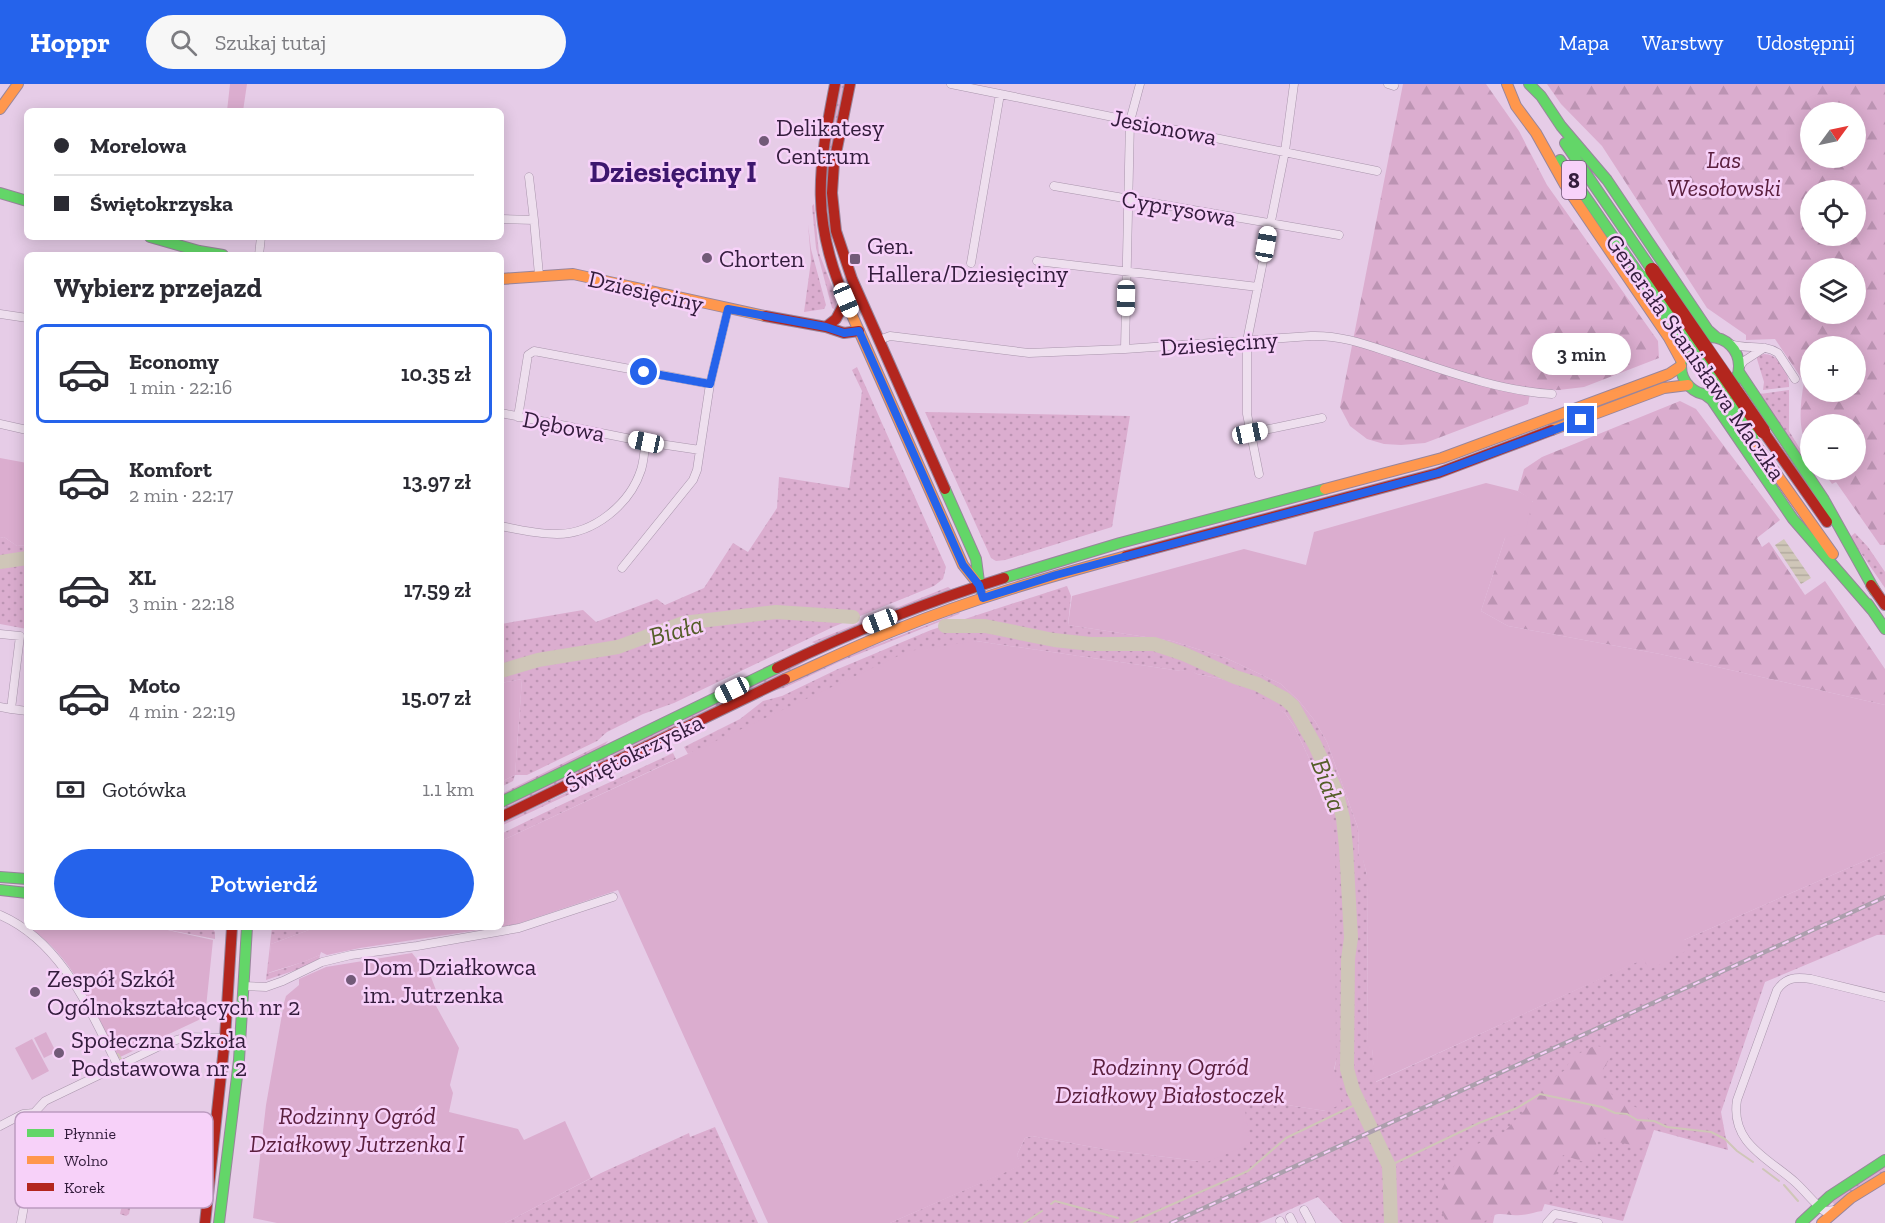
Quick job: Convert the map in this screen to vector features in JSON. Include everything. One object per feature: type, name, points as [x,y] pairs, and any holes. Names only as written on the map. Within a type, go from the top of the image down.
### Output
[{"type":"main road","points":[[0,109],[18,84]]},
{"type":"main road","points":[[836,84],[820,168],[825,194],[843,257],[879,340],[924,459]]},
{"type":"main road","points":[[850,84],[834,163],[825,194],[825,246],[859,331],[976,559],[981,591]]},
{"type":"main road","points":[[1507,84],[1516,106],[1536,133],[1565,185],[1674,345],[1681,363],[1683,377],[1688,385],[1712,400],[1793,519],[1878,607]]},
{"type":"main road","name":"Generała Stanisława Maczka","points":[[1507,84],[1646,273],[1878,607]]},
{"type":"main road","points":[[1527,84],[1541,96],[1561,126],[1607,180],[1708,330],[1730,344],[1735,350],[1739,370],[1823,498],[1875,591]]},
{"type":"main road","name":"Generała Stanisława Maczka","points":[[1527,84],[1646,273]]},
{"type":"main road","points":[[0,193],[24,200]]},
{"type":"main road","points":[[160,240],[205,252]]},
{"type":"main road","name":"Dziesięciny","points":[[504,279],[573,274],[728,309],[826,327],[844,333],[859,331]]},
{"type":"main road","points":[[826,327],[836,319],[846,300]]},
{"type":"main road","points":[[1681,363],[1686,349],[1694,341],[1716,337]]},
{"type":"main road","name":"Świętokrzyska","points":[[504,815],[812,658],[866,627],[981,591],[1120,543],[1442,458],[1669,374],[1681,363]]},
{"type":"main road","points":[[1704,394],[1716,394],[1727,390],[1739,370]]},
{"type":"main road","name":"Świętokrzyska","points":[[981,591],[1056,575],[1438,473],[1664,388],[1688,385]]},
{"type":"main road","name":"Generała Stanisława Maczka","points":[[1757,434],[1875,591],[1885,629]]},
{"type":"main road","name":"Świętokrzyska","points":[[504,801],[812,658]]},
{"type":"main road","points":[[0,877],[24,879]]},
{"type":"main road","points":[[0,890],[24,893]]},
{"type":"main road","points":[[213,1141],[225,1038],[232,930]]},
{"type":"main road","points":[[219,1223],[239,1060],[247,930]]},
{"type":"main road","points":[[231,962],[237,957],[242,958],[245,962]]},
{"type":"main road","points":[[1801,1223],[1818,1205],[1845,1184],[1885,1160]]},
{"type":"main road","points":[[1822,1223],[1851,1198],[1885,1177]]},
{"type":"main road","points":[[213,1198],[222,1197]]},
{"type":"main road","points":[[205,1223],[206,1208]]},
{"type":"street","name":"Jesionowa","points":[[951,84],[1377,171]]},
{"type":"street","points":[[1125,349],[1130,121],[1140,84]]},
{"type":"street","points":[[1259,474],[1247,414],[1247,341],[1285,151],[1294,84]]},
{"type":"street","points":[[971,263],[1000,94]]},
{"type":"street","points":[[529,177],[539,275]]},
{"type":"street","name":"Cyprysowa","points":[[1054,186],[1339,235]]},
{"type":"street","points":[[504,219],[534,220]]},
{"type":"street","points":[[1037,261],[1258,287]]},
{"type":"street","points":[[622,568],[693,480],[697,470],[710,384],[728,309]]},
{"type":"street","points":[[0,314],[24,318]]},
{"type":"street","name":"Dziesięciny","points":[[879,340],[890,336],[1029,353],[1318,336],[1343,338],[1478,379],[1523,391],[1552,394]]},
{"type":"street","points":[[1730,344],[1740,348],[1757,346],[1769,348],[1778,353],[1795,379]]},
{"type":"street","points":[[1739,370],[1744,361],[1764,348]]},
{"type":"street","points":[[518,417],[528,355],[534,351],[710,384]]},
{"type":"street","name":"Dębowa","points":[[504,414],[646,442],[700,450]]},
{"type":"street","points":[[1250,433],[1322,418]]},
{"type":"street","points":[[0,424],[24,429]]},
{"type":"street","points":[[504,526],[558,534],[581,529],[600,520],[613,512],[635,485],[641,469],[646,442]]},
{"type":"street","points":[[0,634],[24,637],[10,709]]},
{"type":"street","points":[[0,708],[24,711]]},
{"type":"street","points":[[243,986],[266,987],[322,962],[351,955],[519,928],[613,897]]},
{"type":"street","points":[[0,915],[24,927]]},
{"type":"street","points":[[28,930],[61,964],[87,1005],[118,1066]]},
{"type":"street","points":[[1836,1210],[1824,1211],[1805,1191],[1746,1142],[1735,1117],[1737,1100],[1777,990],[1785,981],[1799,977],[1885,997]]},
{"type":"street","points":[[35,1112],[45,1101],[175,1040],[199,1036],[225,1038]]},
{"type":"street","points":[[0,1126],[15,1118]]},
{"type":"street","points":[[21,1223],[24,1208]]},
{"type":"street","points":[[1304,1210],[1311,1223]]},
{"type":"street","points":[[1547,1223],[1555,1214],[1598,1223]]},
{"type":"green space","points":[[230,84],[247,84],[243,108],[227,108]]},
{"type":"green space","points":[[840,84],[845,84],[827,189],[823,189],[826,156]]},
{"type":"green space","points":[[1403,84],[1486,84],[1519,131],[1547,185],[1658,341],[1659,358],[1584,387],[1559,390],[1531,389],[1528,404],[1425,443],[1384,444],[1367,439],[1350,426],[1340,407]]},
{"type":"green space","name":"Las Wesołowski","points":[[1547,84],[1885,84],[1885,545],[1880,545],[1836,482],[1832,484],[1829,480],[1866,480],[1866,414],[1801,414],[1802,402],[1866,402],[1866,336],[1800,336],[1800,376],[1775,339],[1746,340],[1746,335],[1707,308],[1602,146],[1561,104]]},
{"type":"green space","points":[[814,204],[819,253],[837,299],[836,310],[832,308],[816,248],[812,206]]},
{"type":"green space","points":[[808,224],[811,249],[826,305],[824,309],[804,312],[811,261]]},
{"type":"green space","points":[[1764,354],[1779,361],[1788,376],[1789,387],[1763,390],[1764,382],[1757,356]]},
{"type":"green space","points":[[857,367],[946,567],[943,579],[934,586],[833,627],[674,703],[643,714],[607,732],[597,741],[527,775],[515,775],[522,679],[504,682],[504,623],[583,610],[596,622],[657,599],[665,605],[704,588],[733,543],[748,552],[777,508],[779,477],[849,488],[862,391],[852,370]]},
{"type":"green space","points":[[1789,390],[1789,431],[1800,449],[1800,454],[1760,394]]},
{"type":"green space","points":[[1680,401],[1696,409],[1780,520],[1757,538],[1762,547],[1769,542],[1805,595],[1825,581],[1885,669],[1885,705],[1660,654],[1508,626],[1481,611],[1505,538],[1533,501],[1518,491],[1524,469],[1542,457]]},
{"type":"green space","points":[[925,412],[1130,416],[1112,527],[1005,560],[996,561],[991,558]]},
{"type":"green space","points":[[0,458],[24,462],[24,545],[17,546],[4,537],[0,538]]},
{"type":"green space","points":[[1486,483],[1518,491],[1533,500],[1525,533],[1505,538],[1481,611],[1508,626],[1660,654],[1885,705],[1885,852],[1684,940],[1688,950],[1649,970],[1644,959],[1375,1082],[1372,1049],[1368,1049],[1367,875],[1363,860],[1359,860],[1358,828],[1327,742],[1315,721],[1281,684],[1226,658],[1172,641],[1068,625],[1072,596],[1244,549],[1306,565],[1314,532]]},
{"type":"green space","points":[[1855,533],[1885,572],[1885,588],[1850,537]]},
{"type":"green space","points":[[4,537],[17,546],[24,545],[24,628],[0,624],[0,538]]},
{"type":"green space","points":[[1067,586],[1071,596],[1068,625],[1172,641],[1226,658],[1281,684],[1315,721],[1327,742],[1358,828],[1359,860],[1363,859],[1367,875],[1368,1049],[1372,1049],[1376,1082],[1684,940],[1885,852],[1885,935],[1877,935],[1765,982],[1721,1112],[1728,1150],[1654,1130],[1623,1221],[1499,1194],[1493,1223],[1342,1223],[1318,1197],[1259,1223],[890,1223],[1021,1165],[1017,1155],[1025,1138],[1032,1136],[1109,1150],[1198,1161],[1243,1103],[1255,1100],[1326,1111],[1336,1061],[1315,771],[1294,726],[1285,713],[1222,679],[1189,670],[1181,671],[976,641],[688,754],[684,747],[740,719],[763,701],[782,696],[838,669],[931,630]]},
{"type":"green space","points":[[948,587],[951,589],[816,644],[812,642]]},
{"type":"green space","points":[[960,612],[839,662],[784,688],[769,692],[840,659]]},
{"type":"green space","name":"Rodzinny Ogród Działkowy Białostoczek","points":[[976,641],[1181,671],[1189,669],[1197,674],[1222,679],[1251,691],[1285,713],[1294,726],[1315,771],[1335,835],[1336,1061],[1334,1069],[1342,1104],[1326,1111],[1255,1100],[1244,1103],[1250,1144],[1200,1165],[1198,1161],[1109,1150],[1032,1136],[1025,1138],[1017,1155],[1022,1165],[890,1223],[768,1223],[618,890],[504,926],[504,840],[909,651]]},
{"type":"green space","points":[[807,658],[808,660],[780,676],[684,724],[685,717]]},
{"type":"green space","points":[[522,679],[515,775],[504,780],[504,682]]},
{"type":"green space","points":[[679,721],[677,727],[504,812],[504,806]]},
{"type":"green space","points":[[608,741],[603,747],[504,796],[504,793]]},
{"type":"green space","points":[[669,745],[673,746],[504,825],[504,822]]},
{"type":"green space","points":[[673,753],[676,759],[504,840],[504,833]]},
{"type":"green space","points":[[515,775],[513,781],[504,786],[504,780]]},
{"type":"green space","points":[[32,930],[168,930],[213,940],[205,1017],[118,1058],[81,986],[58,953]]},
{"type":"green space","points":[[169,930],[213,930],[215,939]]},
{"type":"green space","points":[[272,930],[309,930],[271,944],[269,973],[320,955],[319,959],[299,969],[266,980]]},
{"type":"green space","points":[[309,930],[478,930],[327,955],[321,952],[314,958],[268,973],[271,944]]},
{"type":"green space","name":"Rodzinny Ogród Działkowy Jutrzenka I","points":[[412,953],[431,977],[439,998],[435,1004],[459,1048],[450,1085],[453,1093],[449,1112],[518,1129],[524,1140],[565,1121],[591,1178],[505,1223],[277,1223],[253,1218],[266,1105],[286,996],[299,985],[299,979],[326,967]]},
{"type":"green space","points":[[46,1032],[56,1052],[44,1058],[34,1038]]},
{"type":"green space","points":[[32,1039],[49,1071],[32,1080],[15,1048]]},
{"type":"green space","points":[[1594,1046],[1604,1048],[1611,1057],[1602,1072],[1608,1090],[1612,1095],[1640,1110],[1648,1118],[1651,1127],[1642,1148],[1599,1137],[1590,1164],[1563,1155],[1542,1211],[1524,1215],[1497,1214],[1483,1223],[1447,1223],[1441,1211],[1438,1196],[1459,1157],[1471,1147],[1504,1132],[1524,1111],[1534,1091],[1565,1070],[1572,1057]]},
{"type":"green space","points":[[715,1127],[758,1223],[505,1223],[601,1173],[689,1133],[690,1137]]},
{"type":"green space","points":[[1885,1164],[1885,1172],[1835,1205],[1830,1200]]},
{"type":"green space","points":[[121,1208],[130,1208],[126,1216],[120,1214]]},
{"type":"shaded area","points":[[1784,539],[1811,578],[1801,584],[1775,545]]},
{"type":"waterway","name":"Biała","points":[[0,562],[24,558]]},
{"type":"waterway","name":"Biała","points":[[504,670],[538,660],[618,647],[683,623],[776,612],[853,617]]},
{"type":"waterway","name":"Biała","points":[[945,626],[985,626],[1054,640],[1091,644],[1154,644],[1257,684],[1285,699],[1293,706],[1315,745],[1336,791],[1343,818],[1351,938],[1348,959],[1347,1069],[1353,1090],[1389,1166],[1391,1223]]},
{"type":"waterway","points":[[118,1054],[121,1059]]},
{"type":"waterway","points":[[1389,1166],[1479,1123],[1517,1108],[1540,1094],[1602,1107],[1615,1113],[1627,1114],[1637,1120],[1654,1121],[1667,1127],[1711,1132],[1725,1139],[1753,1162]]},
{"type":"waterway","points":[[1130,1223],[1248,1171],[1286,1138],[1359,1103]]},
{"type":"waterway","points":[[1763,1169],[1779,1181]]},
{"type":"waterway","points":[[1784,1185],[1798,1201]]},
{"type":"waterway","points":[[1051,1204],[1055,1201],[1118,1218]]},
{"type":"waterway","points":[[1024,1223],[1042,1211]]},
{"type":"railway","points":[[1171,1223],[1885,897]]},
{"type":"traffic: fast","points":[[1529,84],[1607,180],[1708,330],[1716,337]]},
{"type":"traffic: fast","points":[[1565,143],[1652,270]]},
{"type":"traffic: fast","points":[[1560,160],[1641,277]]},
{"type":"traffic: fast","points":[[0,193],[24,200]]},
{"type":"traffic: fast","points":[[160,240],[205,252]]},
{"type":"traffic: fast","points":[[1641,277],[1751,438]]},
{"type":"traffic: fast","points":[[1710,337],[1721,339],[1731,345],[1737,355],[1739,366],[1737,377],[1731,387],[1721,393],[1710,395],[1699,393],[1689,387],[1683,377],[1681,366],[1683,355],[1689,345],[1699,339],[1710,337]]},
{"type":"traffic: fast","points":[[1739,372],[1823,498],[1875,591]]},
{"type":"traffic: fast","points":[[1704,394],[1712,400],[1793,519],[1872,610]]},
{"type":"traffic: fast","points":[[945,489],[976,559],[980,589]]},
{"type":"traffic: fast","points":[[1004,578],[1120,543],[1325,489]]},
{"type":"traffic: fast","points":[[1868,604],[1885,629]]},
{"type":"traffic: fast","points":[[504,801],[777,668]]},
{"type":"traffic: fast","points":[[0,877],[24,879]]},
{"type":"traffic: fast","points":[[0,890],[24,893]]},
{"type":"traffic: fast","points":[[219,1223],[239,1060],[247,930]]},
{"type":"traffic: fast","points":[[1801,1223],[1830,1196],[1885,1160]]},
{"type":"traffic: slow","points":[[0,109],[18,84]]},
{"type":"traffic: slow","points":[[1507,84],[1516,106],[1536,133],[1565,185],[1669,338],[1681,360]]},
{"type":"traffic: slow","points":[[504,279],[573,274],[765,316]]},
{"type":"traffic: slow","points":[[847,304],[963,565],[979,585]]},
{"type":"traffic: slow","points":[[1325,489],[1442,458],[1669,374],[1681,366]]},
{"type":"traffic: slow","points":[[1552,430],[1664,388],[1688,385]]},
{"type":"traffic: slow","points":[[1751,438],[1833,554]]},
{"type":"traffic: slow","points":[[785,679],[926,618],[1040,580],[1126,556]]},
{"type":"traffic: slow","points":[[1822,1223],[1851,1198],[1885,1177]]},
{"type":"traffic: jam","points":[[835,84],[824,143],[822,220],[835,274],[847,304]]},
{"type":"traffic: jam","points":[[850,84],[834,163],[832,193],[836,231],[852,279],[945,489]]},
{"type":"traffic: jam","points":[[1652,270],[1763,431]]},
{"type":"traffic: jam","points":[[826,327],[836,319],[846,300]]},
{"type":"traffic: jam","points":[[765,316],[826,327],[844,333],[859,331]]},
{"type":"traffic: jam","points":[[1126,556],[1438,473],[1552,430]]},
{"type":"traffic: jam","points":[[1763,431],[1827,522]]},
{"type":"traffic: jam","points":[[777,668],[889,618],[1004,578]]},
{"type":"traffic: jam","points":[[1871,585],[1885,605]]},
{"type":"traffic: jam","points":[[504,816],[785,679]]},
{"type":"traffic: jam","points":[[213,1149],[225,1038],[232,930]]},
{"type":"traffic: jam","points":[[205,1223],[207,1208]]},
{"type":"place","name":"Delikatesy Centrum","points":[[764,141]]},
{"type":"place","name":"Chorten","points":[[707,258]]},
{"type":"place","name":"Gen. Hallera/Dziesięciny","points":[[855,259]]},
{"type":"place","name":"Dom Działkowca im. Jutrzenka","points":[[351,980]]},
{"type":"place","name":"Zespół Szkół Ogólnokształcących nr 2","points":[[35,992]]},
{"type":"place","name":"Społeczna Szkoła Podstawowa nr 2","points":[[59,1053]]},
{"type":"district","name":"Dziesięciny I","points":[[673,172]]},
{"type":"route","points":[[644,372],[710,384],[728,309],[826,327],[837,332],[849,334],[859,331],[963,565],[979,585],[983,598],[1056,575],[1438,473],[1581,420]]}]
